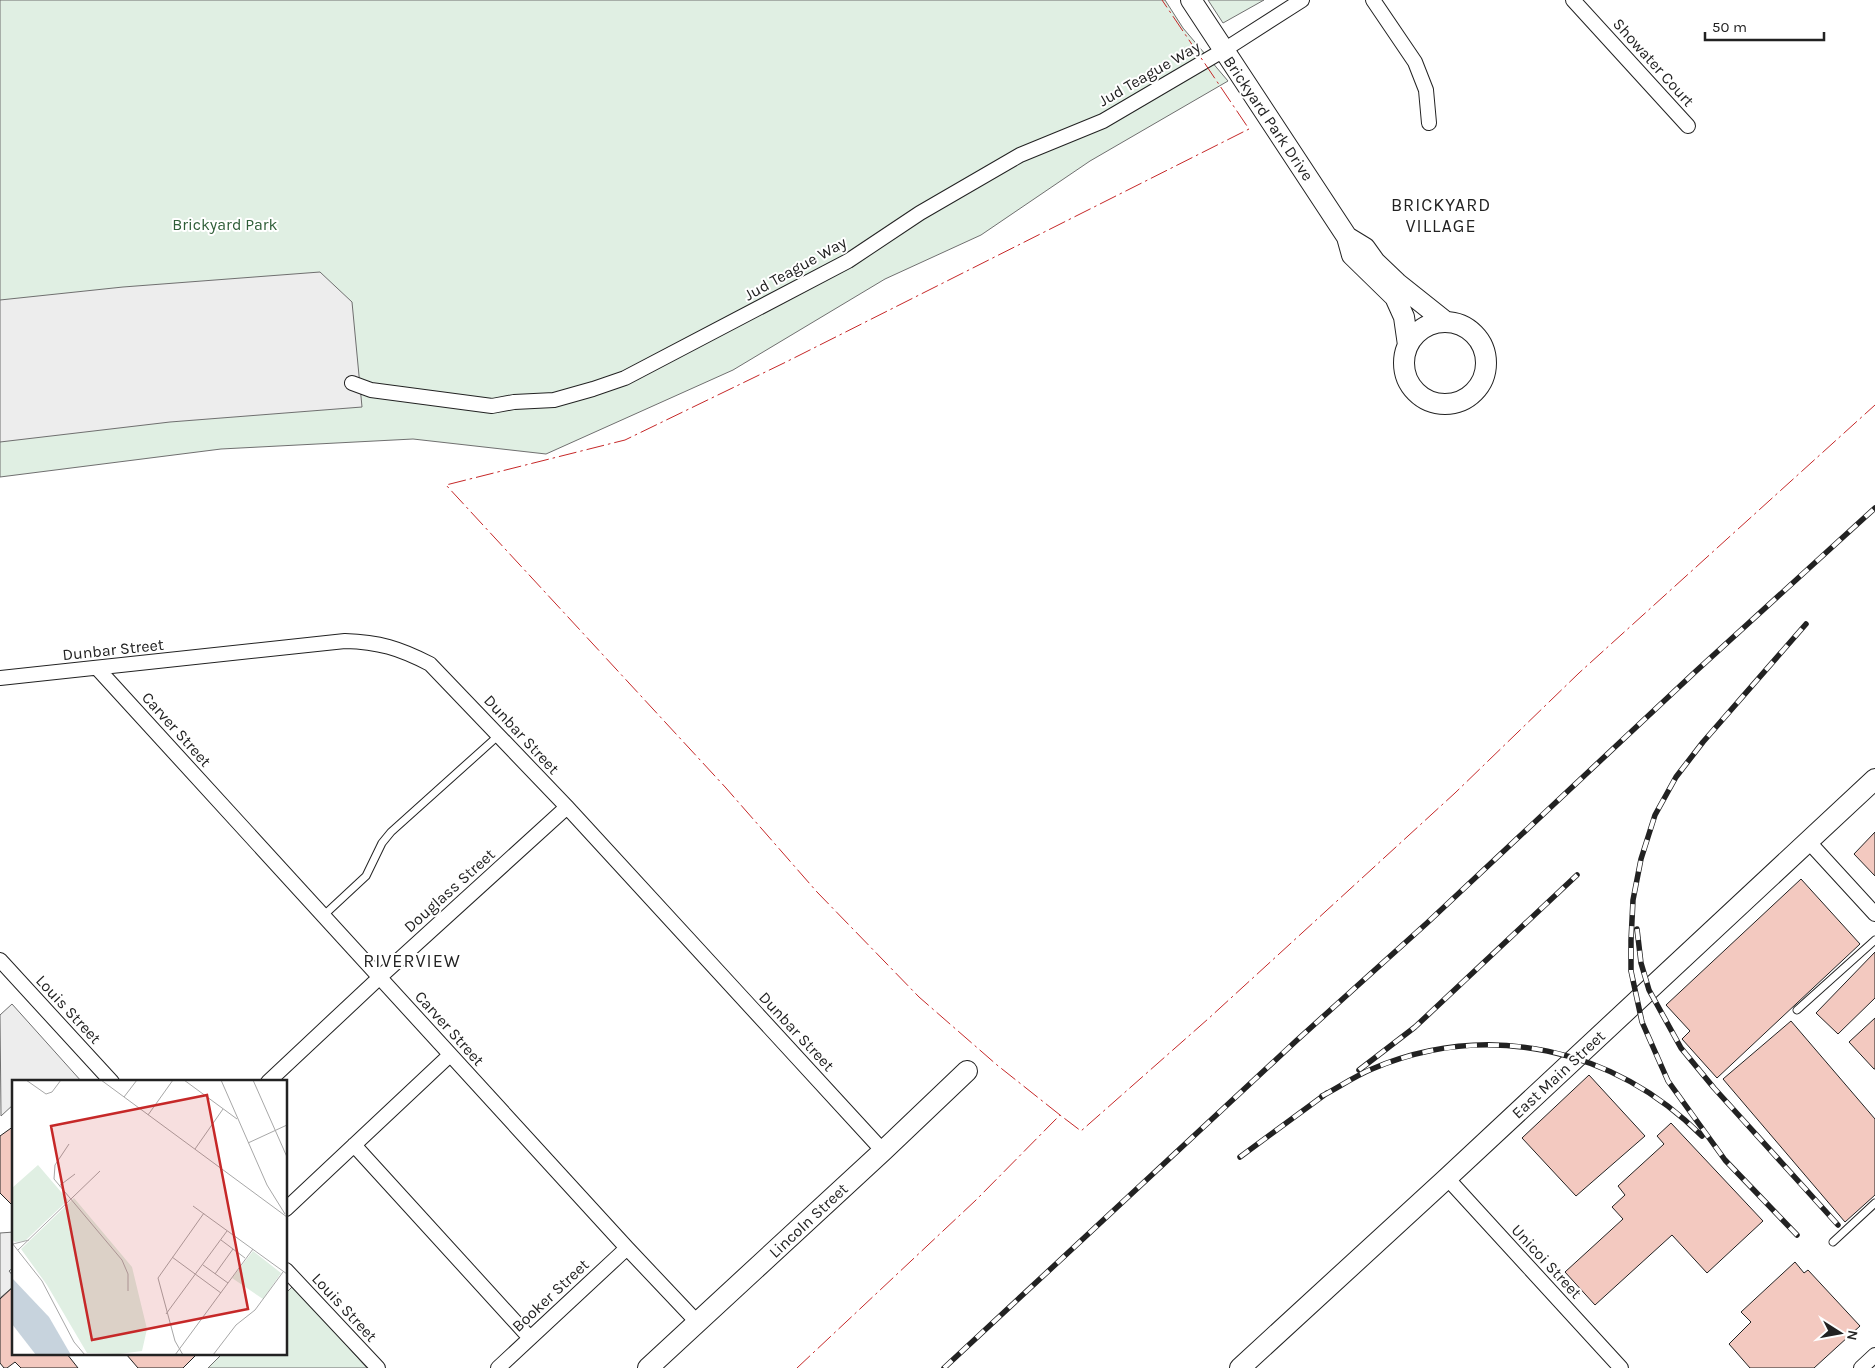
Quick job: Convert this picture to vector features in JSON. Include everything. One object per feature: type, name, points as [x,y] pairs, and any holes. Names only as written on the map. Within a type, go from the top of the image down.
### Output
[{"type":"street","name":"Brickyard Park Drive","points":[[1191,0],[1347,236],[1352,255],[1395,297],[1404,317],[1408,345]]},
{"type":"street","points":[[1224,50],[1302,0]]},
{"type":"street","points":[[1373,0],[1415,62],[1426,90],[1429,123]]},
{"type":"street","name":"Showater Court","points":[[1572,0],[1688,126]]},
{"type":"street","name":"Jud Teague Way","points":[[352,383],[371,390],[492,406],[514,402],[554,400],[593,390],[625,378],[848,260],[920,213],[1020,155],[1103,120],[1224,50]]},
{"type":"street","name":"Brickyard Park Drive","points":[[1347,236],[1365,248],[1375,262],[1397,283],[1446,322]]},
{"type":"street","points":[[1446,322],[1460,325],[1471,332],[1480,342],[1485,354],[1486,368],[1482,382],[1474,393],[1463,401],[1449,405],[1436,404],[1423,399],[1412,389],[1406,378],[1403,364],[1408,345],[1411,339],[1421,330],[1433,324],[1446,322]]},
{"type":"street","name":"Dunbar Street","points":[[0,678],[345,641],[370,642],[410,653],[430,664],[499,735],[884,1151]]},
{"type":"street","name":"Carver Street","points":[[97,668],[627,1248],[697,1322]]},
{"type":"street","name":"East Main Street","points":[[1240,1368],[1875,779]]},
{"type":"street","name":"Douglass Street","points":[[270,1080],[567,807]]},
{"type":"street","points":[[1808,841],[1875,914]]},
{"type":"street","name":"Louis Street","points":[[0,960],[110,1080]]},
{"type":"street","points":[[288,1207],[450,1055]]},
{"type":"street","name":"Lincoln Street","points":[[648,1368],[884,1151],[967,1071]]},
{"type":"street","points":[[354,1146],[530,1338]]},
{"type":"street","name":"Unicoi Street","points":[[1447,1178],[1621,1368]]},
{"type":"street","name":"Booker Street","points":[[498,1368],[627,1248]]},
{"type":"street","name":"Louis Street","points":[[288,1272],[378,1368]]},
{"type":"street","points":[[1861,1368],[1875,1355]]},
{"type":"lane","points":[[324,916],[366,876],[382,843],[391,832],[499,735]]},
{"type":"lane","points":[[1798,1010],[1875,940]]},
{"type":"lane","points":[[1833,1242],[1875,1203]]},
{"type":"green space","name":"Brickyard Park","points":[[0,0],[1165,0],[1183,28],[1228,81],[1090,161],[981,235],[885,279],[733,370],[546,454],[413,439],[221,449],[0,477]]},
{"type":"green space","points":[[1208,0],[1264,0],[1223,23]]},
{"type":"green space","points":[[293,1286],[367,1368],[208,1368],[220,1356],[288,1356],[288,1291]]},
{"type":"shaded area","points":[[320,272],[352,302],[362,407],[170,422],[0,442],[0,300],[123,287]]},
{"type":"shaded area","points":[[12,1004],[80,1080],[12,1080],[12,1106],[1,1116],[0,1015]]},
{"type":"shaded area","points":[[12,1232],[12,1269],[9,1271],[12,1275],[12,1288],[0,1298],[0,1233]]},
{"type":"building","points":[[1875,832],[1875,876],[1854,854]]},
{"type":"building","points":[[1801,879],[1860,944],[1717,1078],[1682,1039],[1690,1031],[1666,1005]]},
{"type":"building","points":[[1875,952],[1875,998],[1838,1034],[1816,1013]]},
{"type":"building","points":[[1875,1018],[1875,1069],[1874,1069],[1849,1042]]},
{"type":"building","points":[[1791,1021],[1875,1119],[1875,1195],[1845,1222],[1723,1079]]},
{"type":"building","points":[[1589,1075],[1645,1136],[1576,1196],[1522,1138]]},
{"type":"building","points":[[1671,1123],[1763,1221],[1707,1273],[1672,1235],[1595,1305],[1565,1272],[1623,1219],[1612,1207],[1625,1195],[1618,1186],[1664,1144],[1657,1136]]},
{"type":"building","points":[[12,1127],[12,1205],[0,1193],[0,1136]]},
{"type":"building","points":[[1795,1262],[1804,1273],[1808,1270],[1860,1326],[1814,1368],[1750,1368],[1729,1344],[1751,1322],[1741,1312]]},
{"type":"building","points":[[12,1288],[12,1356],[69,1356],[78,1368],[21,1368],[15,1362],[4,1368],[0,1363],[0,1299]]},
{"type":"building","points":[[128,1356],[195,1356],[183,1368],[138,1368]]},
{"type":"railway","points":[[944,1368],[1296,1041],[1427,923],[1695,672],[1875,508]]},
{"type":"railway","points":[[1797,1235],[1725,1160],[1668,1081],[1642,1022],[1631,971],[1631,940],[1633,900],[1641,859],[1655,815],[1676,777],[1703,742],[1806,624]]},
{"type":"railway","points":[[1359,1070],[1415,1027],[1577,875]]},
{"type":"railway","points":[[1637,929],[1641,963],[1649,990],[1681,1048],[1714,1088],[1838,1225]]},
{"type":"railway","points":[[1322,1096],[1372,1069],[1416,1054],[1460,1046],[1504,1045],[1548,1051],[1590,1063],[1630,1082],[1667,1106],[1702,1136]]},
{"type":"railway","points":[[1240,1157],[1327,1093]]},
{"type":"power","points":[[1060,1115],[997,1065],[919,997],[817,892],[726,788],[446,485],[625,440],[786,362],[1249,129],[1162,0]]},
{"type":"power","points":[[797,1368],[976,1200],[1060,1115],[1081,1131],[1208,1019],[1455,793],[1579,673],[1875,405]]},
{"type":"district","name":"BRICKYARD VILLAGE","points":[[1441,215]]},
{"type":"district","name":"RIVERVIEW","points":[[412,961]]}]
